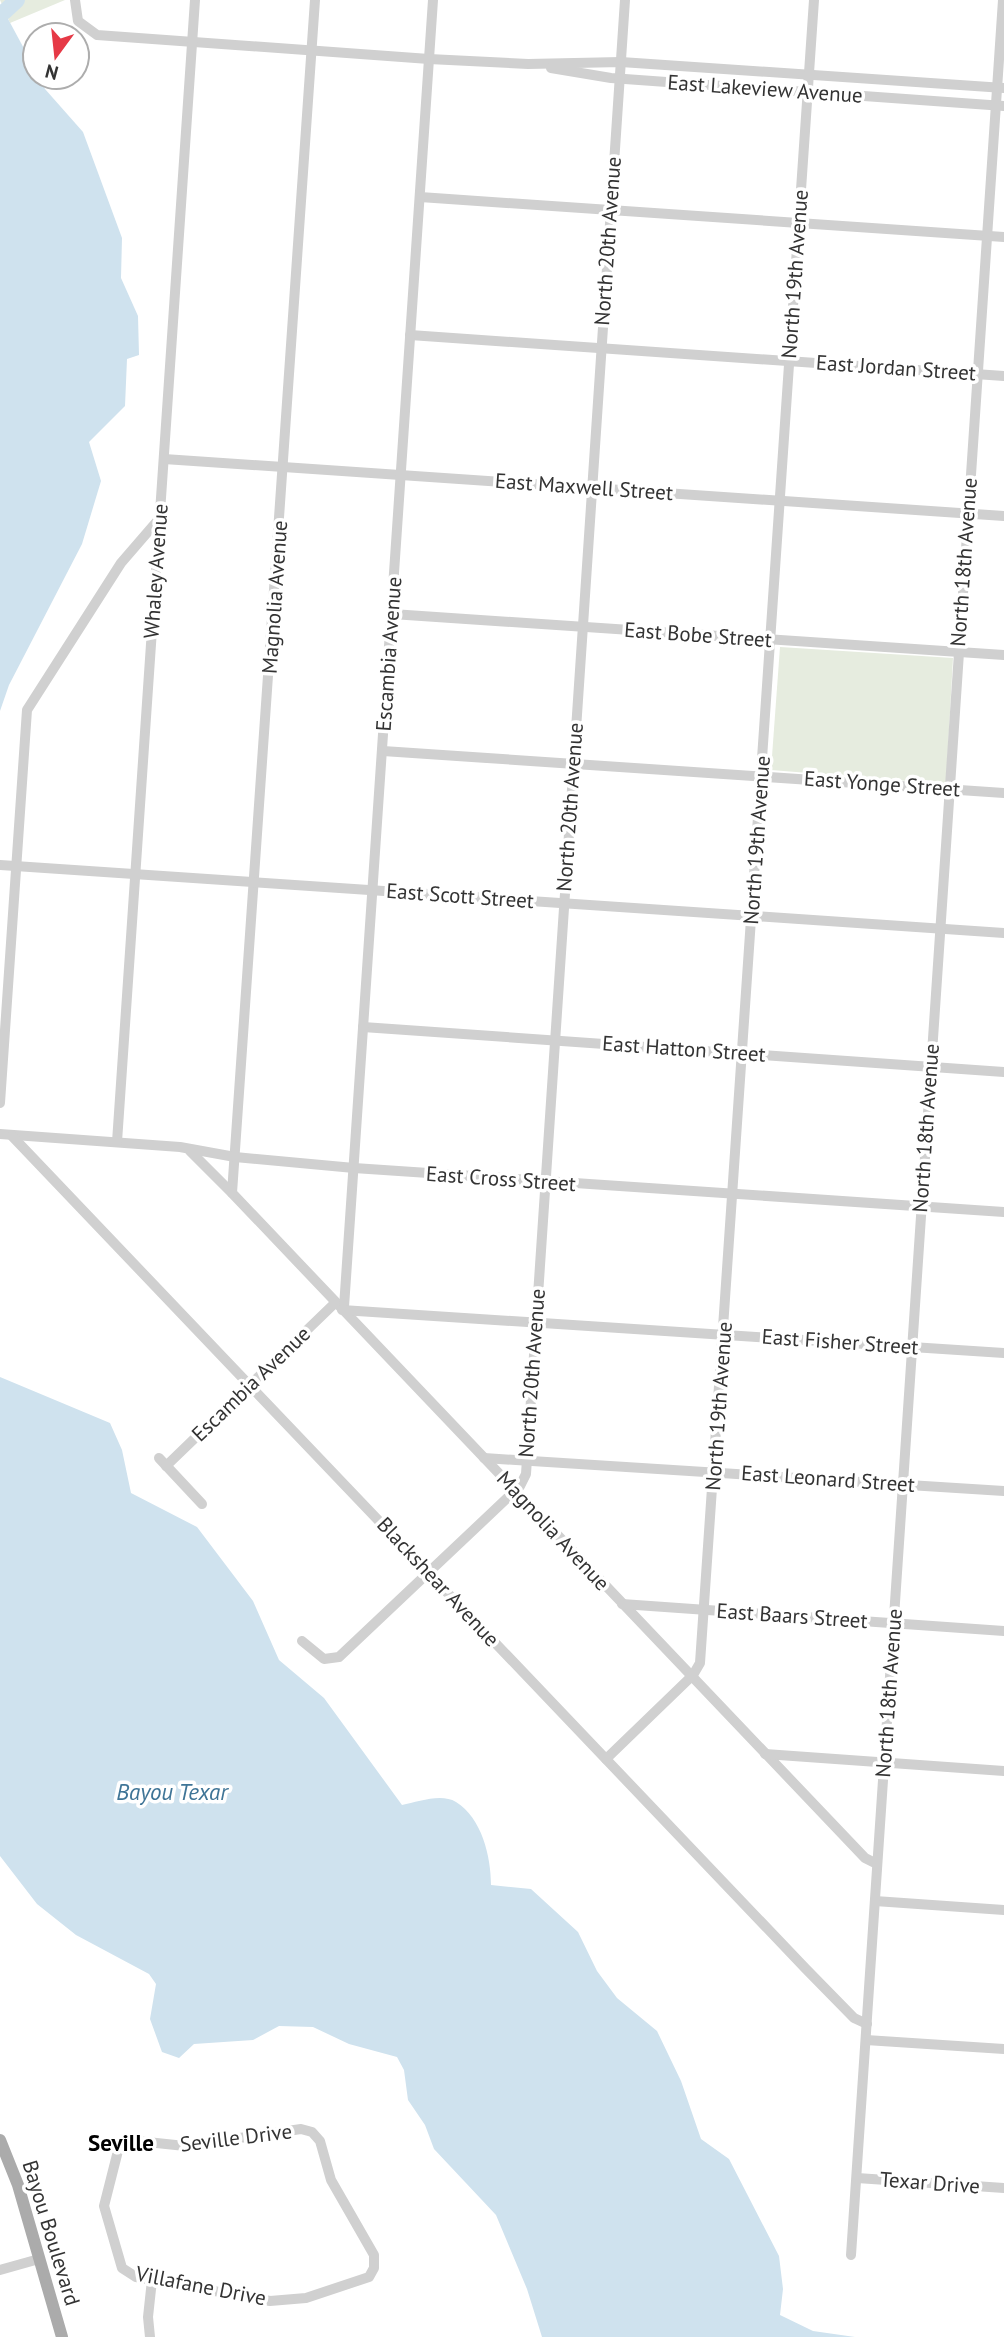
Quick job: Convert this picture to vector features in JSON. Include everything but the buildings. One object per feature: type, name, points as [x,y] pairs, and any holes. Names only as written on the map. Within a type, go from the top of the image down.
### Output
[{"type":"main road","name":"Bayou Boulevard","points":[[0,2140],[18,2185],[62,2337]]},
{"type":"street","name":"East Lakeview Avenue","points":[[75,0],[78,21],[97,35],[429,59],[528,64],[621,62],[1000,88]]},
{"type":"street","name":"Whaley Avenue","points":[[117,1142],[195,0]]},
{"type":"street","name":"Magnolia Avenue","points":[[232,1193],[315,0]]},
{"type":"street","name":"Escambia Avenue","points":[[202,1504],[162,1462],[340,1307],[354,1168],[433,0]]},
{"type":"street","name":"North 20th Avenue","points":[[302,1641],[324,1659],[339,1657],[429,1574],[523,1480],[625,0]]},
{"type":"street","name":"North 19th Avenue","points":[[692,1677],[700,1663],[705,1611],[814,0]]},
{"type":"street","name":"North 18th Avenue","points":[[850,2255],[977,374],[1000,105],[1003,0]]},
{"type":"street","name":"East Lakeview Avenue","points":[[528,64],[619,79],[1000,105]]},
{"type":"street","points":[[420,197],[1004,237]]},
{"type":"street","name":"East Jordan Street","points":[[410,335],[1004,376]]},
{"type":"street","name":"East Maxwell Street","points":[[164,459],[1004,516]]},
{"type":"street","points":[[0,1102],[27,710],[121,563],[159,519]]},
{"type":"street","name":"East Bobe Street","points":[[392,614],[1004,655]]},
{"type":"street","name":"East Yonge Street","points":[[383,751],[1004,793]]},
{"type":"street","name":"East Scott Street","points":[[0,865],[1004,933]]},
{"type":"street","name":"East Hatton Street","points":[[363,1027],[1004,1072]]},
{"type":"street","name":"East Cross Street","points":[[0,1134],[180,1147],[235,1157],[354,1168],[1004,1212]]},
{"type":"street","name":"Blackshear Avenue","points":[[12,1136],[854,2018],[867,2024]]},
{"type":"street","name":"Magnolia Avenue","points":[[180,1147],[194,1153],[765,1754],[865,1858],[877,1864]]},
{"type":"street","name":"East Fisher Street","points":[[340,1307],[1004,1353]]},
{"type":"street","name":"East Leonard Street","points":[[484,1458],[1004,1491]]},
{"type":"street","name":"East Baars Street","points":[[622,1604],[1004,1631]]},
{"type":"street","points":[[606,1759],[692,1677]]},
{"type":"street","points":[[765,1754],[1004,1771]]},
{"type":"street","points":[[875,1901],[1004,1910]]},
{"type":"street","points":[[866,2040],[1004,2049]]},
{"type":"street","name":"Seville Drive","points":[[120,2143],[128,2140],[185,2146],[301,2129],[312,2132],[320,2141],[325,2164],[338,2196],[374,2255],[374,2268],[366,2279]]},
{"type":"street","name":"Villafane Drive","points":[[120,2143],[104,2214],[122,2268],[136,2277],[271,2301],[306,2298],[366,2279]]},
{"type":"street","name":"Texar Drive","points":[[857,2178],[1004,2188]]},
{"type":"street","points":[[0,2270],[39,2259]]},
{"type":"street","points":[[150,2337],[148,2317],[152,2280]]},
{"type":"shaded area","points":[[0,0],[65,0],[10,23]]},
{"type":"shaded area","points":[[780,647],[953,658],[946,784],[771,770]]},
{"type":"water","points":[[0,4],[21,43],[21,91],[47,91],[83,132],[122,238],[121,278],[138,316],[139,355],[127,359],[125,406],[89,442],[101,481],[82,544],[9,685],[0,711]]},
{"type":"water","name":"Bayou Texar","points":[[0,1377],[110,1423],[122,1450],[131,1493],[197,1527],[253,1601],[279,1660],[324,1698],[402,1805],[437,1798],[456,1802],[472,1818],[483,1839],[491,1885],[531,1889],[578,1932],[597,1971],[617,1998],[657,2031],[681,2081],[701,2139],[729,2159],[779,2256],[783,2289],[780,2315],[813,2331],[855,2337],[542,2337],[527,2289],[496,2215],[434,2149],[425,2125],[408,2100],[404,2070],[397,2057],[349,2044],[313,2027],[279,2026],[253,2040],[194,2044],[179,2058],[162,2052],[150,2019],[156,1984],[149,1974],[76,1935],[37,1904],[0,1856]]},
{"type":"waterway","points":[[4,12],[17,0]]},
{"type":"district","name":"Seville","points":[[121,2143]]}]
